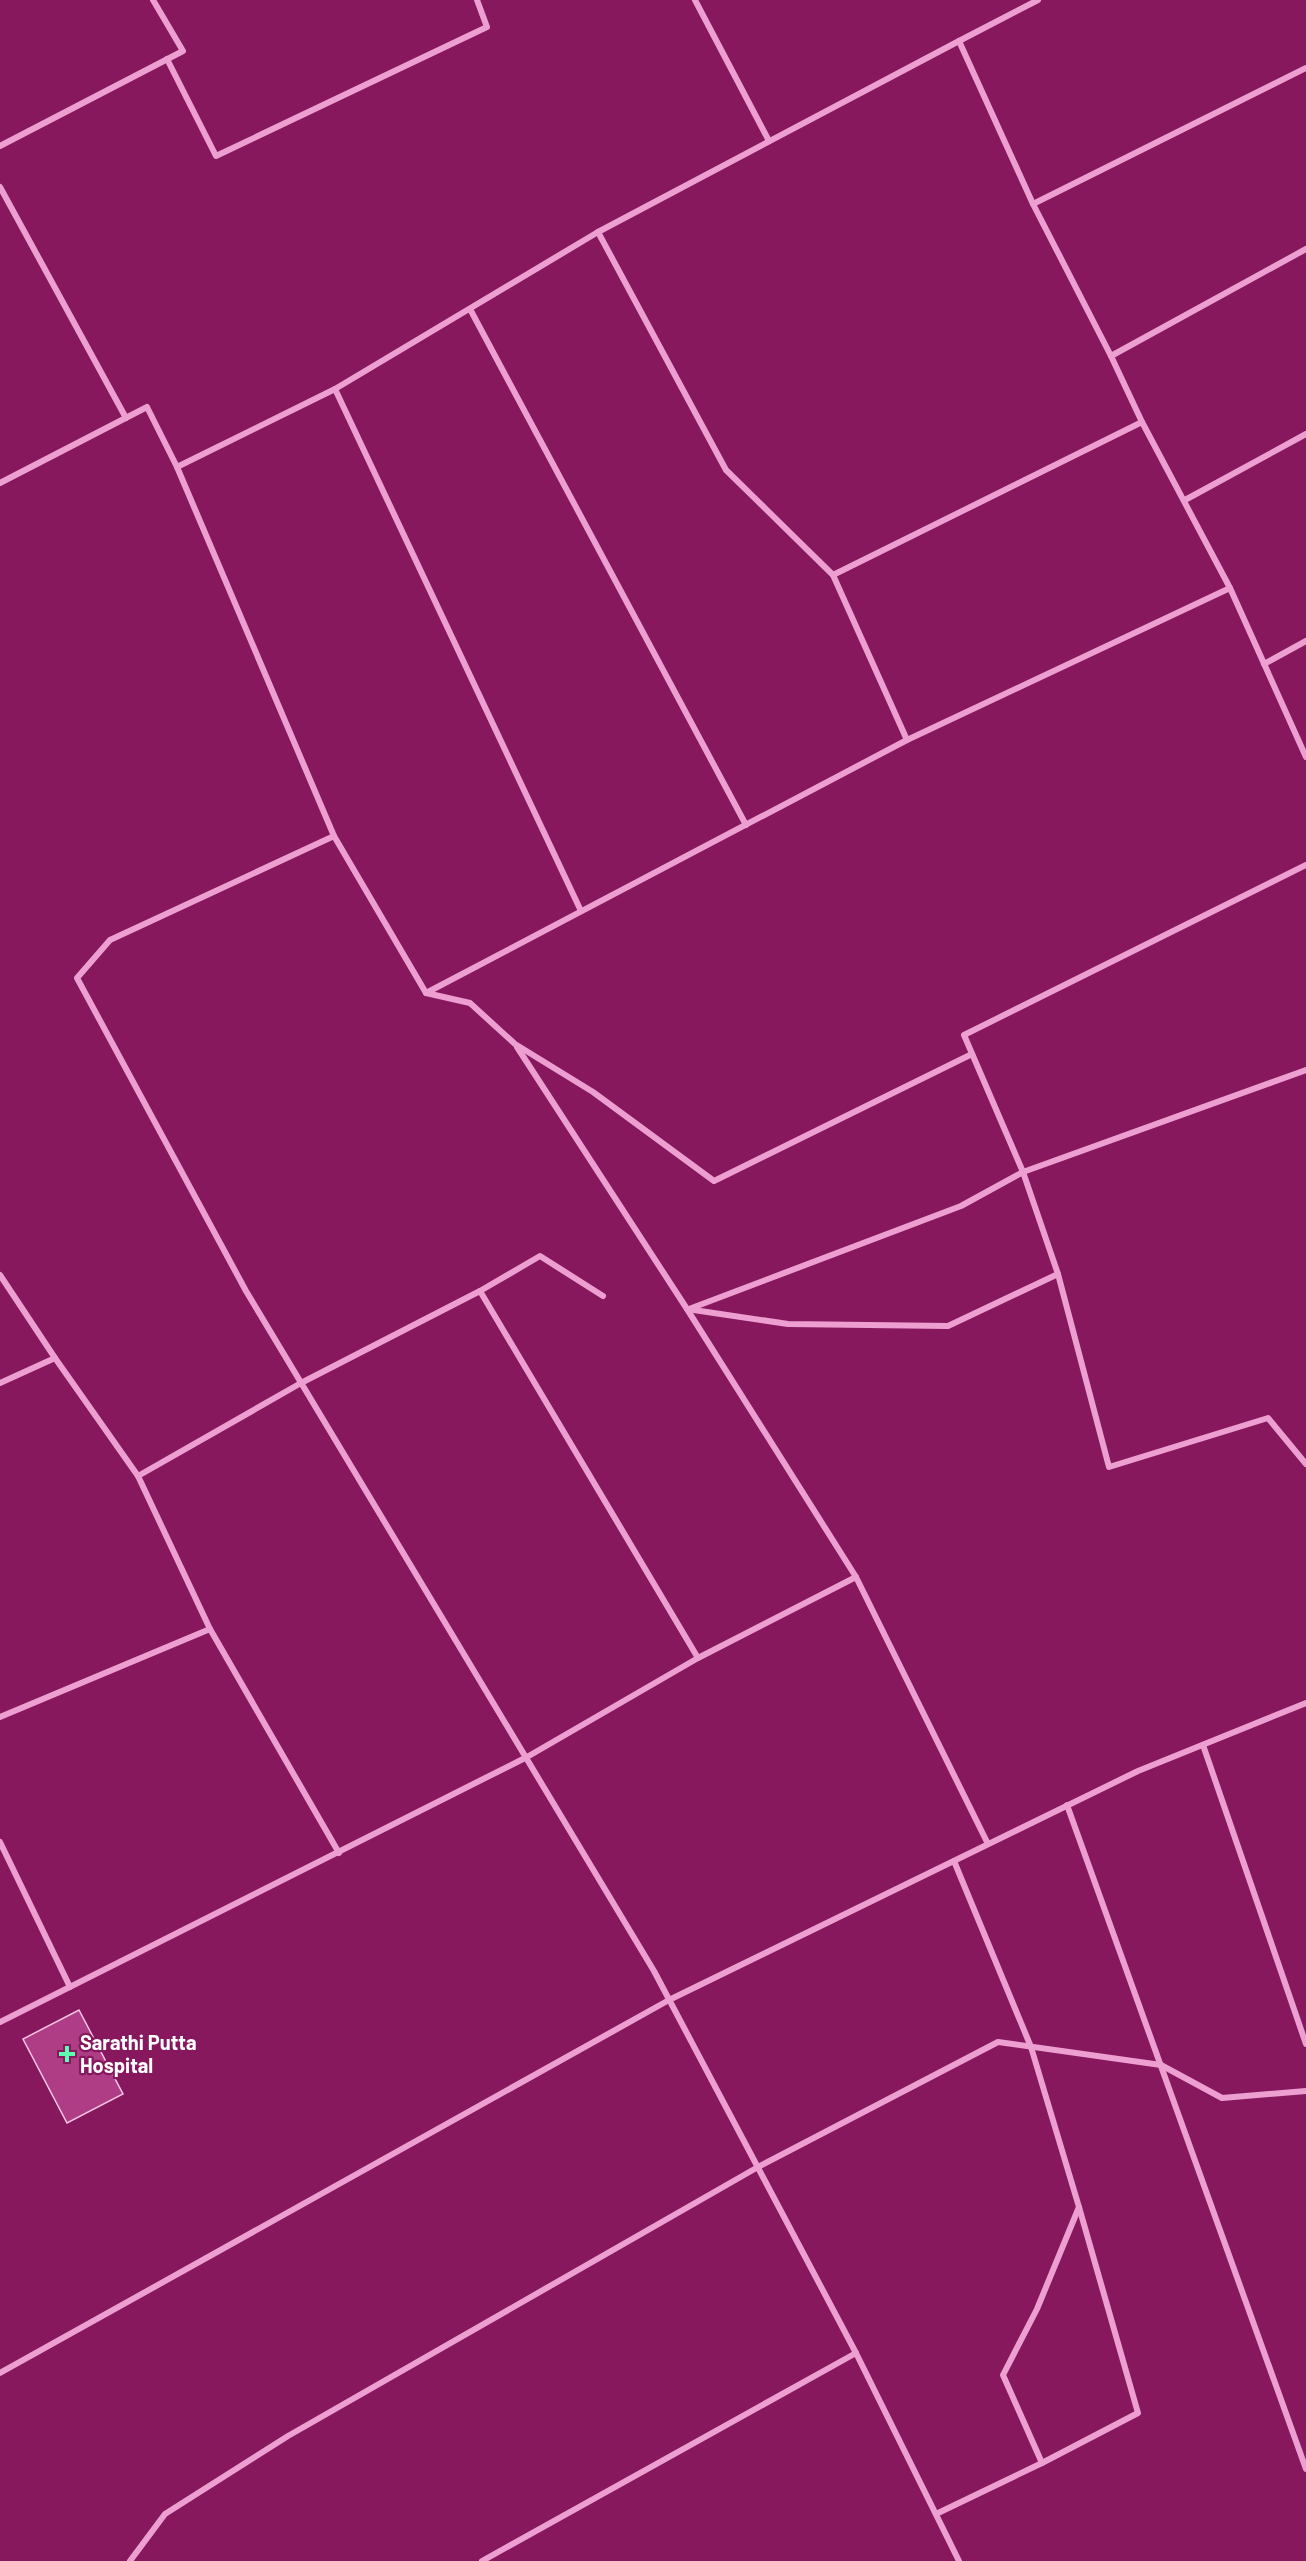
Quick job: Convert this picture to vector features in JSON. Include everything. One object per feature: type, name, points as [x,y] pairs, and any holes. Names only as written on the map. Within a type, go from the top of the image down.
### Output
[{"type":"street","points":[[0,146],[183,51],[153,0]]},
{"type":"street","points":[[167,59],[216,156],[487,27],[477,0]]},
{"type":"street","points":[[695,0],[769,141]]},
{"type":"street","points":[[177,467],[335,389],[598,231],[1038,0]]},
{"type":"street","points":[[959,41],[1033,204],[1142,422],[1230,588],[1306,757]]},
{"type":"street","points":[[1033,204],[1306,68]]},
{"type":"street","points":[[0,187],[126,418]]},
{"type":"street","points":[[598,231],[726,470],[833,575],[907,741]]},
{"type":"street","points":[[1111,356],[1306,249]]},
{"type":"street","points":[[470,309],[746,825]]},
{"type":"street","points":[[335,389],[581,911]]},
{"type":"street","points":[[0,483],[147,407],[177,467],[334,836],[426,993],[470,1003],[515,1044],[593,1092],[714,1181],[972,1054]]},
{"type":"street","points":[[833,575],[1142,422]]},
{"type":"street","points":[[1185,500],[1306,434]]},
{"type":"street","points":[[426,993],[907,741],[1230,588]]},
{"type":"street","points":[[1264,664],[1306,641]]},
{"type":"street","points":[[334,836],[110,940],[77,978],[246,1291],[654,1971],[856,2353],[959,2561]]},
{"type":"street","points":[[1306,865],[964,1035],[1023,1172],[1058,1275],[1109,1467],[1268,1418],[1306,1464]]},
{"type":"street","points":[[515,1044],[856,1577],[988,1844]]},
{"type":"street","points":[[687,1310],[961,1206],[1023,1172],[1306,1070]]},
{"type":"street","points":[[138,1476],[301,1383],[480,1291],[540,1256],[603,1296]]},
{"type":"street","points":[[0,1275],[138,1476],[210,1629],[339,1852]]},
{"type":"street","points":[[687,1310],[788,1324],[948,1326],[1058,1275]]},
{"type":"street","points":[[480,1291],[698,1658]]},
{"type":"street","points":[[0,1383],[55,1358]]},
{"type":"street","points":[[0,2022],[527,1757],[698,1658],[856,1577]]},
{"type":"street","points":[[0,1717],[210,1629]]},
{"type":"street","points":[[0,2373],[669,2000],[1138,1771],[1306,1703]]},
{"type":"street","points":[[1203,1745],[1306,2044]]},
{"type":"street","points":[[1067,1805],[1306,2469]]},
{"type":"street","points":[[0,1842],[70,1987]]},
{"type":"street","points":[[936,2514],[1138,2414],[1031,2047],[954,1861]]},
{"type":"street","points":[[130,2561],[165,2514],[269,2448],[758,2167],[998,2042],[1161,2065],[1222,2098],[1306,2091]]},
{"type":"street","points":[[1042,2463],[1003,2375],[1037,2309],[1079,2207]]},
{"type":"street","points":[[482,2561],[856,2353]]},
{"type":"building","points":[[79,2010],[123,2094],[67,2123],[23,2039]]},
{"type":"place","name":"Sarathi Putta Hospital","points":[[67,2054]]}]
